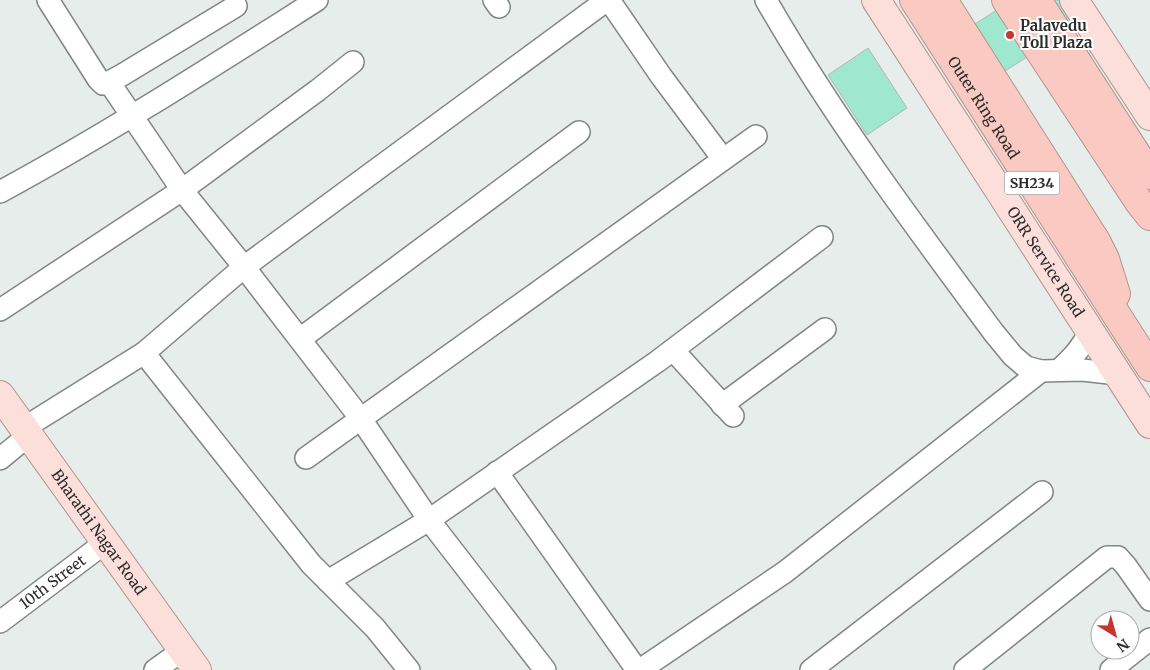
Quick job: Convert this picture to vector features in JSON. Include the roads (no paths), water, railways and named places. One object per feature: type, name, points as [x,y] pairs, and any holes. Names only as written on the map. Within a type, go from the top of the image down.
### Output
[{"type":"highway","points":[[895,0],[988,145],[1078,279],[1124,326]]},
{"type":"highway","name":"Outer Ring Road","points":[[914,0],[1146,360]]},
{"type":"highway","points":[[927,0],[1116,294],[1128,314],[1146,360]]},
{"type":"highway","points":[[943,0],[1096,241],[1105,259],[1116,294]]},
{"type":"highway","points":[[960,0],[1066,165],[1082,198],[1096,241]]},
{"type":"highway","points":[[987,0],[1062,114],[1099,164],[1146,205]]},
{"type":"highway","points":[[1006,0],[1146,205]]},
{"type":"highway","points":[[1022,0],[1146,205]]},
{"type":"highway","points":[[1037,0],[1150,176]]},
{"type":"highway","points":[[1056,0],[1150,145]]},
{"type":"main road","name":"ORR Service Road","points":[[876,0],[1150,424]]},
{"type":"main road","points":[[1074,0],[1150,116]]},
{"type":"main road","name":"Bharathi Nagar Road","points":[[0,395],[190,660]]},
{"type":"street","points":[[48,0],[103,84],[236,6]]},
{"type":"street","points":[[0,192],[132,116],[317,0]]},
{"type":"street","points":[[0,459],[27,432],[144,353],[244,266],[608,0],[723,160]]},
{"type":"street","points":[[766,0],[839,117],[994,334],[1013,356],[1026,367],[1050,371],[1082,370],[1118,374]]},
{"type":"street","points":[[0,310],[182,190],[354,62]]},
{"type":"street","points":[[109,82],[182,190],[300,339],[361,420],[429,520],[545,670]]},
{"type":"street","points":[[300,339],[580,132]]},
{"type":"street","points":[[306,458],[756,136]]},
{"type":"street","points":[[328,581],[429,520],[673,350],[822,237]]},
{"type":"street","points":[[673,350],[728,410],[825,329]]},
{"type":"street","points":[[497,472],[638,670],[785,572],[1077,352],[1085,342],[1090,330]]},
{"type":"street","points":[[144,353],[312,564],[375,628],[409,670]]},
{"type":"street","points":[[811,670],[1042,492]]},
{"type":"street","name":"10th Street","points":[[0,622],[106,542]]},
{"type":"street","points":[[965,670],[1107,557],[1118,557],[1150,600]]},
{"type":"street","points":[[1111,670],[1150,639]]},
{"type":"street","points":[[155,670],[190,660]]},
{"type":"place","name":"Palavedu Toll Plaza","points":[[1010,35]]}]
